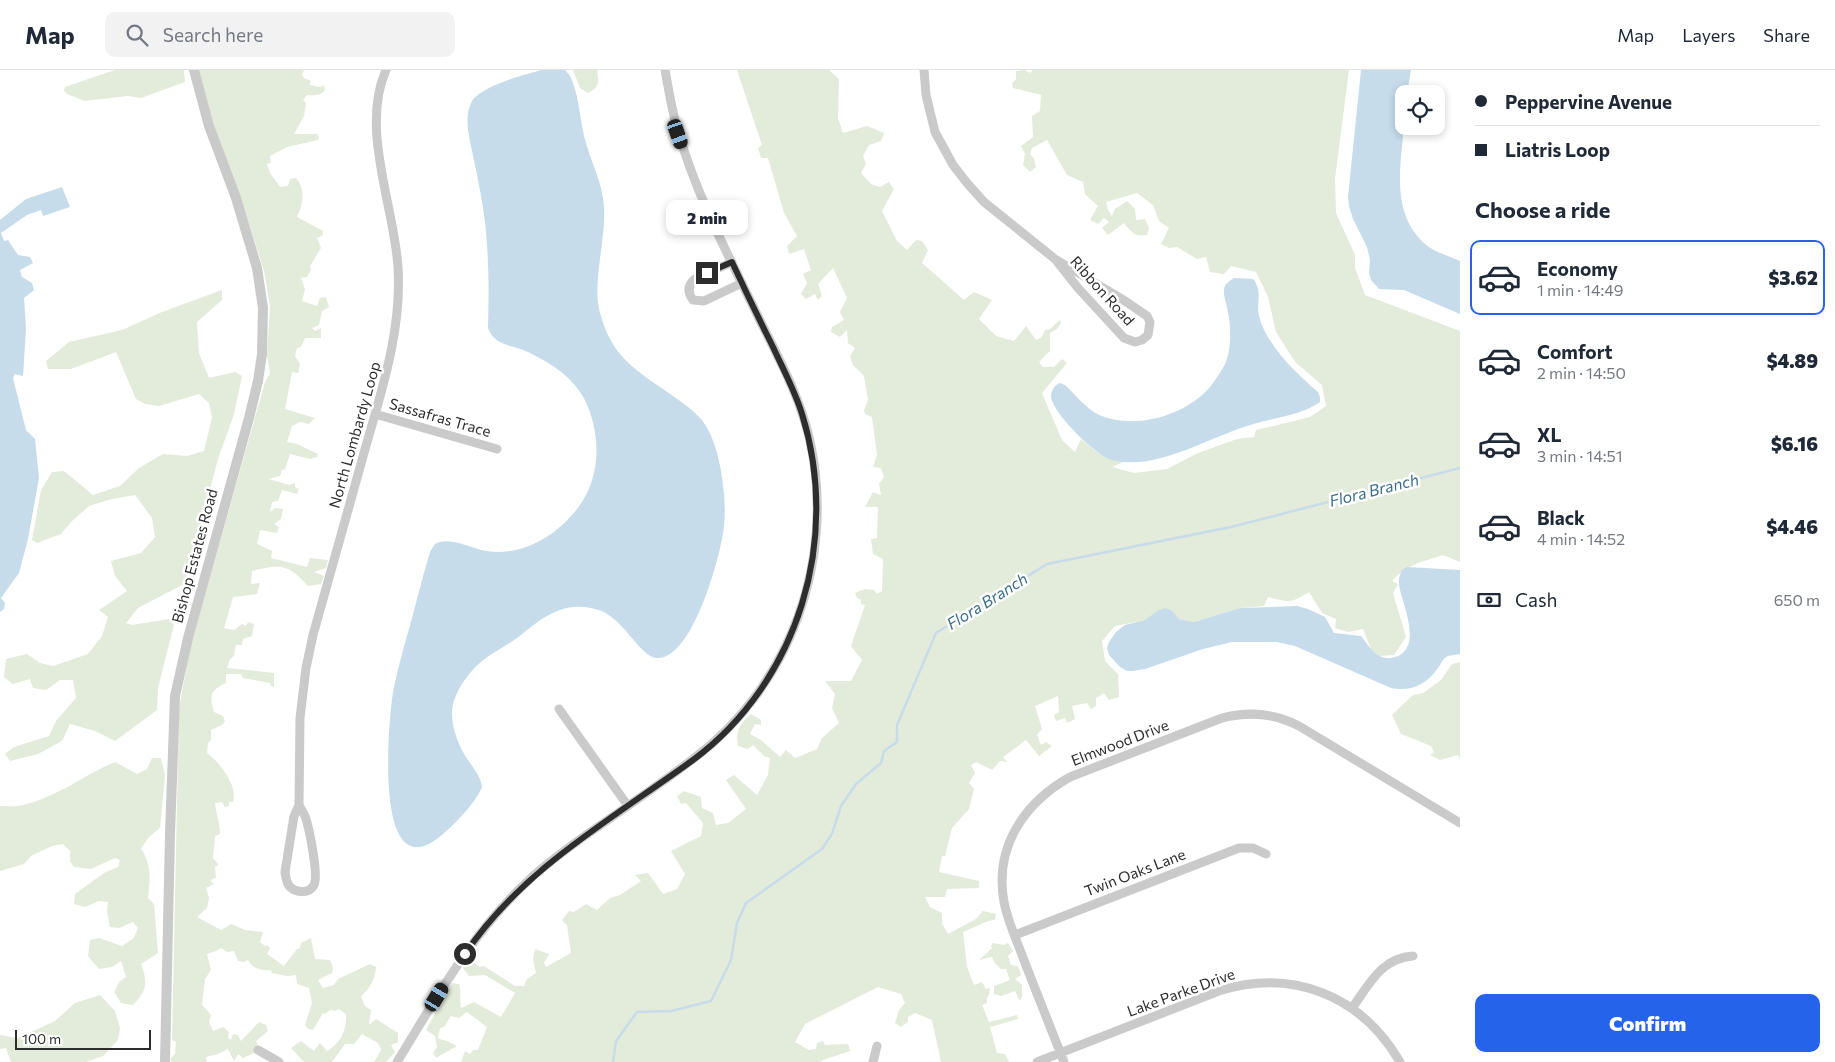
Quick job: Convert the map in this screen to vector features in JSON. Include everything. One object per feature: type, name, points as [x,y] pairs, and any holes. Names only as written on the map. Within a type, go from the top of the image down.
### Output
[{"type":"street","name":"Bishop Estates Road","points":[[166,1062],[170,834],[175,696],[188,638],[250,418],[262,354],[263,321],[260,281],[250,239],[209,126],[194,70]]},
{"type":"street","name":"North Lombardy Loop","points":[[299,805],[305,816],[316,871],[314,886],[303,892],[296,891],[290,887],[286,881],[285,872],[294,816],[299,805],[300,718],[306,668],[313,635],[394,342],[398,292],[395,242],[376,134],[377,101],[386,70]]},
{"type":"street","points":[[397,1062],[473,942],[509,898],[554,858],[711,745],[749,705],[779,660],[791,636],[809,584],[814,557],[817,509],[816,481],[809,438],[792,387],[732,262],[689,165],[674,118],[665,70]]},
{"type":"street","name":"Ribbon Road","points":[[924,70],[926,95],[935,132],[953,165],[984,202],[1055,260],[1147,316],[1150,322],[1148,335],[1142,340],[1135,342],[1124,338],[1055,260]]},
{"type":"street","points":[[732,262],[695,279],[688,289],[690,296],[693,300],[704,301],[742,283]]},
{"type":"street","name":"Sassafras Trace","points":[[375,414],[497,449]]},
{"type":"street","points":[[559,709],[628,806]]},
{"type":"street","name":"Elmwood Drive","points":[[1064,1062],[1015,935],[1004,901],[1003,868],[1012,836],[1022,817],[1032,805],[1056,784],[1231,716],[1248,714],[1266,715],[1291,722],[1460,823]]},
{"type":"street","name":"Twin Oaks Lane","points":[[1015,935],[1239,848],[1253,848],[1266,854]]},
{"type":"street","points":[[1352,1008],[1388,962],[1398,958],[1413,956]]},
{"type":"street","name":"Lake Parke Drive","points":[[1037,1062],[1219,991],[1248,984],[1278,983],[1308,988],[1336,998],[1352,1008],[1384,1038],[1400,1062]]},
{"type":"street","points":[[873,1062],[877,1046]]},
{"type":"street","points":[[258,1050],[279,1062]]},
{"type":"green space","points":[[115,70],[184,70],[185,82],[141,98],[128,96],[84,101],[64,91],[65,87]]},
{"type":"green space","points":[[199,70],[304,70],[302,75],[305,79],[310,80],[310,85],[320,87],[324,85],[325,90],[323,92],[317,95],[307,95],[303,100],[306,103],[304,116],[294,134],[317,134],[318,140],[287,147],[270,156],[271,163],[267,164],[270,173],[280,187],[288,186],[290,179],[296,178],[302,192],[301,208],[297,217],[323,231],[323,235],[317,238],[321,248],[310,266],[311,270],[307,277],[301,278],[305,289],[302,301],[317,306],[320,298],[326,297],[329,307],[322,311],[319,325],[312,328],[315,331],[321,328],[321,338],[305,338],[301,347],[297,348],[295,356],[300,364],[298,373],[292,372],[285,409],[315,418],[309,424],[300,422],[292,426],[287,442],[297,444],[318,454],[317,457],[310,459],[290,454],[285,469],[282,470],[280,476],[269,479],[289,485],[295,483],[295,487],[299,489],[297,494],[282,490],[278,501],[272,502],[270,512],[275,508],[283,509],[281,519],[274,524],[279,527],[277,533],[260,530],[257,544],[272,551],[271,558],[307,567],[310,558],[328,560],[326,568],[314,572],[324,576],[321,584],[308,586],[295,573],[289,570],[270,567],[252,571],[251,584],[260,583],[257,594],[233,597],[224,628],[234,630],[242,624],[246,626],[248,622],[254,624],[252,636],[243,639],[242,645],[236,645],[234,656],[230,659],[227,668],[274,673],[274,687],[270,683],[243,678],[241,674],[226,674],[226,683],[217,688],[212,694],[214,712],[223,716],[225,721],[222,725],[211,730],[211,740],[208,743],[207,753],[227,775],[234,795],[233,802],[229,802],[229,806],[225,807],[222,802],[215,803],[220,834],[215,836],[213,853],[213,858],[218,864],[215,867],[216,878],[210,880],[214,884],[206,888],[209,898],[207,908],[197,917],[221,930],[231,924],[245,930],[263,932],[260,942],[270,948],[267,954],[284,966],[297,949],[300,948],[301,943],[311,938],[315,959],[330,960],[333,968],[332,973],[318,980],[323,988],[334,985],[338,979],[370,964],[376,967],[372,983],[361,997],[365,1006],[371,1010],[369,1025],[376,1019],[398,1033],[398,1042],[391,1045],[395,1052],[386,1062],[374,1062],[381,1050],[378,1043],[362,1034],[354,1044],[345,1044],[332,1062],[304,1062],[291,1048],[301,1041],[314,1051],[320,1043],[327,1051],[332,1048],[342,1036],[346,1014],[339,1009],[335,1011],[330,1010],[325,1014],[323,1013],[313,1030],[308,1029],[305,1025],[312,1003],[309,988],[297,984],[296,975],[287,976],[272,973],[271,970],[258,969],[252,966],[248,960],[244,962],[238,961],[234,951],[227,952],[221,948],[207,954],[211,970],[205,979],[202,1005],[211,1015],[209,1022],[213,1031],[223,1027],[229,1032],[228,1038],[231,1040],[233,1034],[238,1035],[241,1041],[259,1022],[266,1025],[268,1031],[256,1041],[259,1047],[258,1051],[243,1058],[238,1054],[234,1061],[228,1049],[206,1057],[207,1062],[171,1062],[171,1058],[175,1054],[176,1042],[172,1040],[179,709],[190,648],[265,382],[270,374],[267,356],[270,306],[264,271],[247,217],[214,126]]},
{"type":"green space","points":[[573,70],[597,70],[597,86],[588,93],[580,88]]},
{"type":"green space","points":[[737,70],[829,70],[839,79],[838,118],[843,133],[867,126],[884,133],[881,141],[869,145],[863,156],[866,164],[861,173],[871,184],[880,187],[889,182],[894,189],[882,211],[897,241],[907,250],[916,240],[922,241],[928,250],[922,263],[964,300],[974,292],[992,300],[979,319],[996,336],[1014,341],[1026,326],[1036,340],[1042,337],[1045,330],[1050,329],[1060,320],[1061,323],[1057,329],[1050,333],[1050,351],[1039,362],[1043,367],[1054,367],[1062,359],[1067,363],[1042,393],[1062,440],[1075,452],[1081,439],[1106,457],[1126,461],[1112,467],[1134,473],[1167,469],[1198,453],[1237,439],[1254,437],[1256,430],[1310,417],[1326,406],[1322,385],[1295,362],[1276,332],[1268,297],[1256,272],[1231,266],[1224,274],[1210,272],[1206,257],[1197,259],[1177,247],[1169,248],[1161,244],[1169,228],[1159,221],[1153,205],[1137,193],[1106,202],[1112,216],[1115,209],[1127,201],[1135,209],[1136,220],[1145,219],[1149,228],[1147,235],[1134,234],[1124,223],[1108,235],[1102,228],[1109,222],[1104,218],[1098,224],[1090,220],[1098,206],[1085,194],[1083,182],[1067,175],[1047,140],[1032,148],[1030,154],[1034,159],[1036,167],[1030,172],[1023,165],[1025,154],[1021,146],[1033,137],[1032,116],[1040,111],[1041,95],[1013,88],[1012,83],[1016,79],[1016,71],[1025,70],[1030,73],[1033,70],[1349,70],[1335,179],[1336,213],[1355,255],[1355,268],[1365,295],[1460,331],[1460,562],[1443,555],[1409,567],[1392,581],[1398,584],[1393,593],[1406,637],[1394,655],[1379,656],[1371,649],[1363,629],[1348,632],[1335,628],[1336,619],[1322,613],[1309,592],[1298,599],[1290,601],[1268,597],[1264,606],[1240,608],[1194,622],[1179,619],[1173,614],[1157,611],[1146,620],[1115,626],[1102,641],[1105,661],[1118,674],[1119,697],[1109,700],[1104,693],[1096,698],[1096,706],[1091,709],[1087,703],[1072,706],[1075,719],[1067,723],[1065,718],[1056,721],[1054,715],[1059,712],[1058,696],[1035,706],[1042,729],[1037,735],[1041,745],[1046,742],[1052,746],[1039,756],[1026,740],[1003,757],[1007,762],[1000,761],[992,770],[976,762],[971,765],[975,773],[969,783],[974,789],[969,809],[952,828],[945,856],[942,856],[939,872],[979,881],[979,888],[947,889],[945,897],[925,897],[930,907],[942,913],[942,923],[948,934],[976,919],[983,911],[996,914],[995,920],[988,921],[963,932],[967,967],[974,985],[982,982],[986,989],[990,988],[987,1003],[982,1005],[989,1022],[1017,1015],[1018,1019],[990,1027],[997,1053],[1005,1054],[1009,1062],[941,1062],[932,1020],[915,1013],[908,1017],[908,1022],[901,1027],[895,1023],[899,1010],[905,1003],[901,994],[878,987],[805,1024],[795,1042],[809,1050],[816,1049],[817,1043],[823,1041],[825,1045],[848,1044],[850,1051],[820,1062],[461,1062],[465,1051],[470,1054],[473,1050],[478,1050],[487,1027],[467,1012],[459,1018],[451,1016],[444,1027],[440,1028],[439,1039],[457,1046],[436,1058],[433,1053],[437,1047],[435,1036],[426,1030],[452,983],[459,984],[461,1008],[474,1002],[501,1017],[515,993],[485,975],[469,976],[463,968],[472,960],[479,967],[484,966],[515,986],[524,986],[527,979],[536,973],[533,959],[535,949],[549,954],[544,963],[546,967],[571,953],[567,925],[562,920],[569,911],[574,912],[586,904],[597,910],[610,898],[620,895],[641,881],[635,875],[648,873],[663,894],[677,889],[685,874],[671,851],[701,836],[703,823],[686,803],[681,804],[677,796],[684,791],[701,797],[702,808],[713,813],[716,825],[728,823],[746,809],[726,780],[734,775],[757,795],[768,775],[770,758],[764,756],[753,745],[748,749],[738,746],[738,732],[744,721],[751,714],[761,720],[761,725],[755,724],[750,734],[761,740],[780,757],[786,750],[795,758],[817,749],[822,738],[839,723],[832,708],[835,694],[825,681],[851,681],[862,660],[851,646],[865,605],[861,604],[861,600],[857,598],[855,593],[865,589],[874,590],[877,594],[882,591],[883,559],[873,554],[871,539],[877,538],[878,507],[865,507],[873,492],[881,495],[879,484],[884,477],[881,468],[873,467],[877,455],[872,417],[865,414],[864,410],[868,400],[864,376],[853,365],[850,357],[855,348],[848,343],[847,330],[840,337],[831,332],[832,327],[844,320],[840,312],[847,298],[833,268],[818,284],[822,296],[818,300],[815,294],[806,299],[801,294],[807,283],[803,274],[811,270],[804,249],[789,254],[787,246],[797,236],[784,213],[768,158],[761,158],[758,148],[762,145]]},
{"type":"green space","points":[[222,290],[222,300],[197,322],[199,353],[209,378],[235,372],[242,376],[234,414],[218,459],[184,584],[138,608],[126,623],[132,625],[169,619],[174,625],[158,688],[157,710],[115,741],[95,731],[70,724],[62,741],[38,754],[10,761],[5,754],[14,747],[49,736],[56,721],[76,698],[73,680],[60,680],[46,690],[33,688],[30,679],[13,684],[4,677],[6,659],[27,654],[40,663],[53,666],[88,654],[102,636],[108,617],[99,610],[127,591],[115,576],[111,561],[141,553],[155,537],[152,518],[135,495],[89,506],[61,534],[37,543],[32,540],[41,490],[52,472],[64,471],[93,495],[120,486],[139,468],[163,454],[187,456],[204,451],[212,418],[209,403],[199,394],[159,406],[145,404],[136,399],[116,352],[71,369],[48,369],[46,361],[69,342],[122,330],[162,312]]},
{"type":"green space","points":[[1460,662],[1460,759],[1458,755],[1440,760],[1430,755],[1434,752],[1431,746],[1401,734],[1392,715],[1413,695],[1423,693],[1441,680],[1452,664]]},
{"type":"green space","points":[[152,758],[161,758],[165,776],[160,828],[150,836],[141,848],[149,867],[148,898],[154,904],[158,953],[141,964],[145,976],[145,986],[144,991],[133,1005],[121,1003],[114,992],[120,981],[126,977],[121,961],[112,967],[99,969],[88,956],[90,940],[99,938],[122,946],[134,938],[138,928],[133,922],[119,928],[110,927],[107,911],[108,902],[99,901],[85,907],[74,904],[75,894],[104,873],[118,867],[120,860],[115,858],[91,869],[74,867],[70,861],[70,851],[63,844],[52,846],[31,856],[24,864],[0,871],[0,806],[18,806],[47,797],[115,762],[137,774],[147,769]]},
{"type":"green space","points":[[993,943],[1004,945],[1008,943],[1013,951],[1008,956],[1011,965],[1018,966],[1021,975],[1015,979],[1022,985],[1020,1001],[1015,991],[1001,996],[994,994],[994,986],[1010,980],[1006,969],[1001,969],[992,957],[979,960],[992,948]]},
{"type":"green space","points":[[100,995],[115,1011],[120,1028],[118,1040],[103,1056],[86,1062],[11,1062],[6,1048],[0,1049],[0,1035],[18,1038],[55,1021],[75,1003]]},
{"type":"water","points":[[542,70],[565,70],[571,77],[586,143],[602,191],[604,219],[598,272],[598,298],[604,326],[610,339],[626,361],[688,407],[705,424],[714,443],[720,464],[725,513],[722,540],[711,581],[693,625],[682,642],[670,654],[657,658],[651,656],[614,619],[605,613],[591,608],[573,607],[560,610],[542,619],[477,666],[458,691],[452,713],[453,725],[459,744],[479,776],[482,787],[468,808],[447,831],[434,841],[415,847],[401,838],[393,818],[389,791],[389,732],[396,676],[430,552],[436,543],[445,541],[496,552],[511,551],[538,542],[563,525],[573,514],[590,486],[595,469],[595,433],[592,418],[581,393],[564,374],[553,366],[528,352],[499,342],[488,328],[486,235],[481,195],[467,121],[469,109],[475,97],[492,87]]},
{"type":"water","points":[[1361,70],[1411,70],[1408,85],[1395,85],[1395,135],[1403,135],[1400,172],[1402,203],[1414,232],[1425,244],[1437,252],[1460,261],[1460,314],[1404,290],[1379,289],[1371,280],[1367,247],[1353,219],[1348,197]]},
{"type":"water","points":[[62,187],[70,207],[43,216],[41,210],[27,215],[1,233],[4,241],[8,240],[18,255],[30,257],[33,263],[20,270],[22,277],[32,283],[34,290],[24,298],[26,329],[23,376],[15,374],[13,378],[26,430],[35,439],[39,478],[28,539],[19,573],[1,598],[5,603],[4,609],[0,612],[0,220],[26,199]]},
{"type":"water","points":[[1234,278],[1253,279],[1256,283],[1259,292],[1259,316],[1268,337],[1283,358],[1318,392],[1320,402],[1302,411],[1244,427],[1162,458],[1145,461],[1128,462],[1112,460],[1085,442],[1066,422],[1053,402],[1051,395],[1055,386],[1060,383],[1065,385],[1094,412],[1112,419],[1139,421],[1153,419],[1180,410],[1205,392],[1214,382],[1226,362],[1230,340],[1230,325],[1224,289]]},
{"type":"water","points":[[1407,567],[1460,570],[1460,654],[1446,657],[1428,679],[1411,688],[1391,688],[1295,646],[1277,642],[1232,642],[1133,671],[1127,671],[1120,667],[1109,655],[1107,648],[1116,632],[1125,625],[1145,620],[1157,611],[1165,608],[1171,610],[1179,619],[1194,622],[1240,608],[1297,606],[1325,617],[1334,633],[1361,636],[1377,655],[1391,658],[1402,654],[1407,647],[1410,637],[1399,583],[1402,570]]},
{"type":"waterway","name":"Flora Branch","points":[[613,1062],[616,1041],[637,1012],[671,1011],[711,1001],[731,960],[737,923],[746,903],[822,849],[832,834],[841,806],[856,784],[881,763],[884,751],[897,742],[897,725],[936,633],[1047,564],[1231,527],[1460,468]]},
{"type":"route","points":[[465,954],[509,898],[554,858],[694,758],[731,726],[749,705],[779,660],[801,610],[809,584],[814,557],[817,509],[813,460],[802,412],[792,387],[732,262],[707,273]]}]
